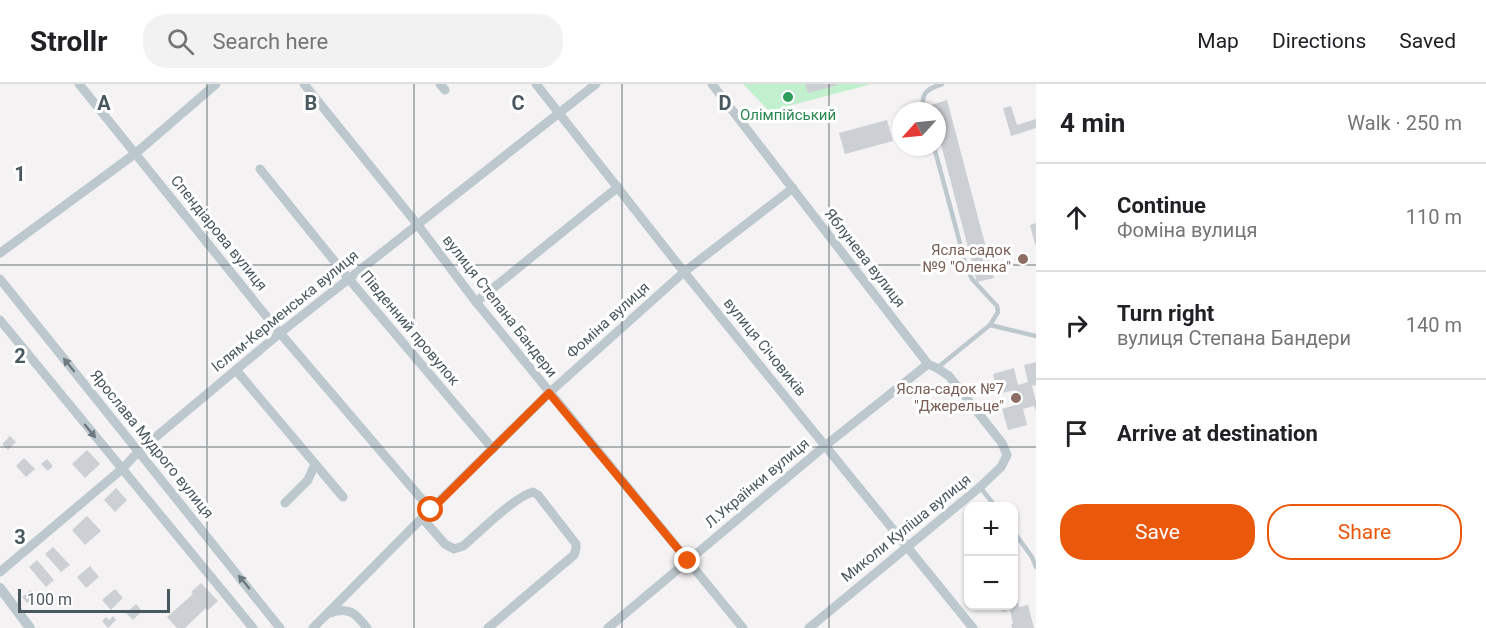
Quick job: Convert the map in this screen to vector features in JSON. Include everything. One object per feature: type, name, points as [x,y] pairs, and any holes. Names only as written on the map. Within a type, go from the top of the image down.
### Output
[{"type":"street","name":"Спендіарова вулиця","points":[[79,84],[280,333],[431,510]]},
{"type":"street","points":[[0,253],[136,153],[216,84]]},
{"type":"street","name":"вулиця Степана Бандери","points":[[304,84],[549,393],[743,628]]},
{"type":"street","name":"вулиця Січовиків","points":[[536,84],[684,272],[973,628]]},
{"type":"street","name":"Іслям-Керменська вулиця","points":[[0,572],[280,333],[596,84]]},
{"type":"street","name":"Яблунева вулиця","points":[[712,84],[933,366],[949,376],[1002,442]]},
{"type":"street","name":"Південний провулок","points":[[260,169],[348,278],[493,449]]},
{"type":"street","points":[[476,302],[618,187]]},
{"type":"street","name":"Фоміна вулиця","points":[[328,614],[549,393],[684,272],[793,188]]},
{"type":"street","name":"Ярослава Мудрого вулиця","points":[[0,279],[280,628]]},
{"type":"street","points":[[0,320],[253,628]]},
{"type":"street","name":"Л.Українки вулиця","points":[[608,628],[826,445],[933,366]]},
{"type":"street","points":[[236,370],[343,497]]},
{"type":"street","name":"Миколи Куліша вулиця","points":[[809,628],[980,487],[1001,467],[1007,455],[1002,442]]},
{"type":"street","points":[[285,503],[308,480],[315,464]]},
{"type":"street","points":[[422,518],[445,544],[454,549],[463,546],[525,494],[533,492],[538,495],[576,544],[574,555],[488,628]]},
{"type":"street","points":[[0,588],[30,628]]},
{"type":"street","points":[[313,628],[328,614],[340,610],[356,614],[367,628]]},
{"type":"lane","points":[[923,102],[922,98],[927,90],[942,84]]},
{"type":"lane","points":[[933,366],[990,325],[998,312],[997,306],[972,279],[966,267],[936,156]]},
{"type":"lane","points":[[990,325],[1036,336]]},
{"type":"lane","points":[[980,487],[991,502]]},
{"type":"lane","points":[[1018,538],[1032,557],[1036,567]]},
{"type":"green space","name":"Олімпійський","points":[[743,84],[872,84],[769,111]]},
{"type":"building","points":[[805,84],[838,84],[838,85],[808,93]]},
{"type":"building","points":[[947,100],[994,278],[977,282],[944,156],[946,156],[946,102],[941,102]]},
{"type":"building","points":[[1011,106],[1017,125],[1036,119],[1036,128],[1011,136],[1003,108]]},
{"type":"building","points":[[887,120],[892,141],[845,154],[839,133]]},
{"type":"building","points":[[1036,223],[1036,244],[1035,244],[1030,225]]},
{"type":"building","points":[[1036,362],[1036,385],[1032,386],[1036,411],[1034,406],[1023,409],[1027,425],[1008,430],[1002,409],[1019,404],[1015,390],[998,394],[993,374],[1014,368],[1018,385],[1028,382],[1024,365]]},
{"type":"building","points":[[10,436],[16,442],[8,450],[2,444]]},
{"type":"building","points":[[87,450],[100,464],[85,478],[72,464]]},
{"type":"building","points":[[24,458],[35,469],[26,477],[16,466]]},
{"type":"building","points":[[47,459],[53,466],[48,471],[41,464]]},
{"type":"building","points":[[116,488],[127,500],[115,512],[104,500]]},
{"type":"building","points":[[87,516],[101,531],[85,545],[72,530]]},
{"type":"building","points":[[53,547],[70,565],[61,572],[45,554]]},
{"type":"building","points":[[37,560],[54,580],[46,587],[29,567]]},
{"type":"building","points":[[90,566],[99,577],[86,588],[77,577]]},
{"type":"building","points":[[201,583],[218,601],[208,610],[206,608],[185,628],[177,628],[167,617],[193,594],[191,592]]},
{"type":"building","points":[[115,589],[123,598],[111,610],[102,600]]},
{"type":"building","points":[[31,590],[36,596],[27,603],[22,597]]},
{"type":"building","points":[[136,604],[142,611],[133,620],[126,613]]},
{"type":"building","points":[[1018,604],[1019,607],[1028,605],[1034,628],[1012,628],[1011,624],[1013,624],[1010,610],[1018,610]]},
{"type":"building","points":[[113,616],[116,620],[108,628],[102,621],[106,617],[109,620]]},
{"type":"place","name":"Олімпійський","points":[[788,97]]},
{"type":"place","name":"Ясла-садок №9 \"Оленка\"","points":[[1023,259]]},
{"type":"place","name":"Ясла-садок №7 \"Джерельце\"","points":[[1016,398]]},
{"type":"route","points":[[431,510],[549,393],[688,561]]}]
